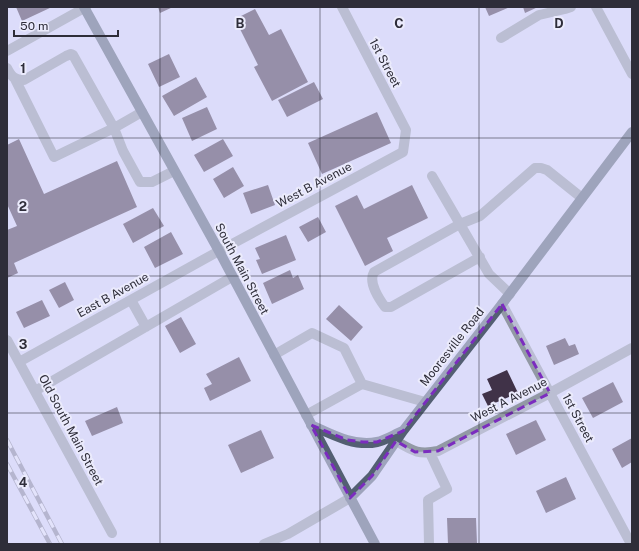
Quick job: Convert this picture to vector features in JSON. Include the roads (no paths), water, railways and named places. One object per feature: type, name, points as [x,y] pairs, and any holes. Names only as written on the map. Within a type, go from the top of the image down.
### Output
[{"type":"main road","name":"South Main Street","points":[[85,7],[219,252],[375,544]]},
{"type":"main road","name":"Mooresville Road","points":[[350,498],[372,476],[403,431],[510,294],[632,132]]},
{"type":"main road","points":[[311,425],[347,440],[362,442],[377,442],[403,431]]},
{"type":"street","points":[[7,51],[85,7]]},
{"type":"street","name":"1st Street","points":[[342,7],[406,130]]},
{"type":"street","points":[[501,38],[539,15],[570,7]]},
{"type":"street","points":[[596,7],[632,74]]},
{"type":"street","points":[[15,79],[24,80],[66,56],[70,54],[73,55],[114,128],[123,151],[140,182],[152,182],[174,171]]},
{"type":"street","points":[[7,68],[15,79],[54,157],[114,128],[142,112]]},
{"type":"street","name":"West B Avenue","points":[[219,252],[403,152],[406,130]]},
{"type":"street","points":[[480,257],[391,307],[385,307],[372,284],[372,276],[374,272],[460,224],[480,216],[535,168],[547,170],[582,198]]},
{"type":"street","points":[[432,176],[489,274],[510,294]]},
{"type":"street","name":"East B Avenue","points":[[19,362],[219,252]]},
{"type":"street","points":[[35,391],[232,277]]},
{"type":"street","points":[[131,300],[146,326]]},
{"type":"street","name":"1st Street","points":[[502,304],[631,544]]},
{"type":"street","points":[[274,355],[312,333],[344,348],[362,384]]},
{"type":"street","name":"Old South Main Street","points":[[7,340],[112,533]]},
{"type":"street","name":"West A Avenue","points":[[430,453],[438,451],[550,393],[632,348]]},
{"type":"street","points":[[306,415],[362,384],[425,402]]},
{"type":"street","points":[[396,441],[415,452],[430,453],[447,489],[428,500],[429,544]]},
{"type":"street","name":"Mooresville Road","points":[[264,544],[288,534],[350,498]]},
{"type":"railway","points":[[7,440],[62,544]]},
{"type":"railway","points":[[7,464],[50,544]]}]
